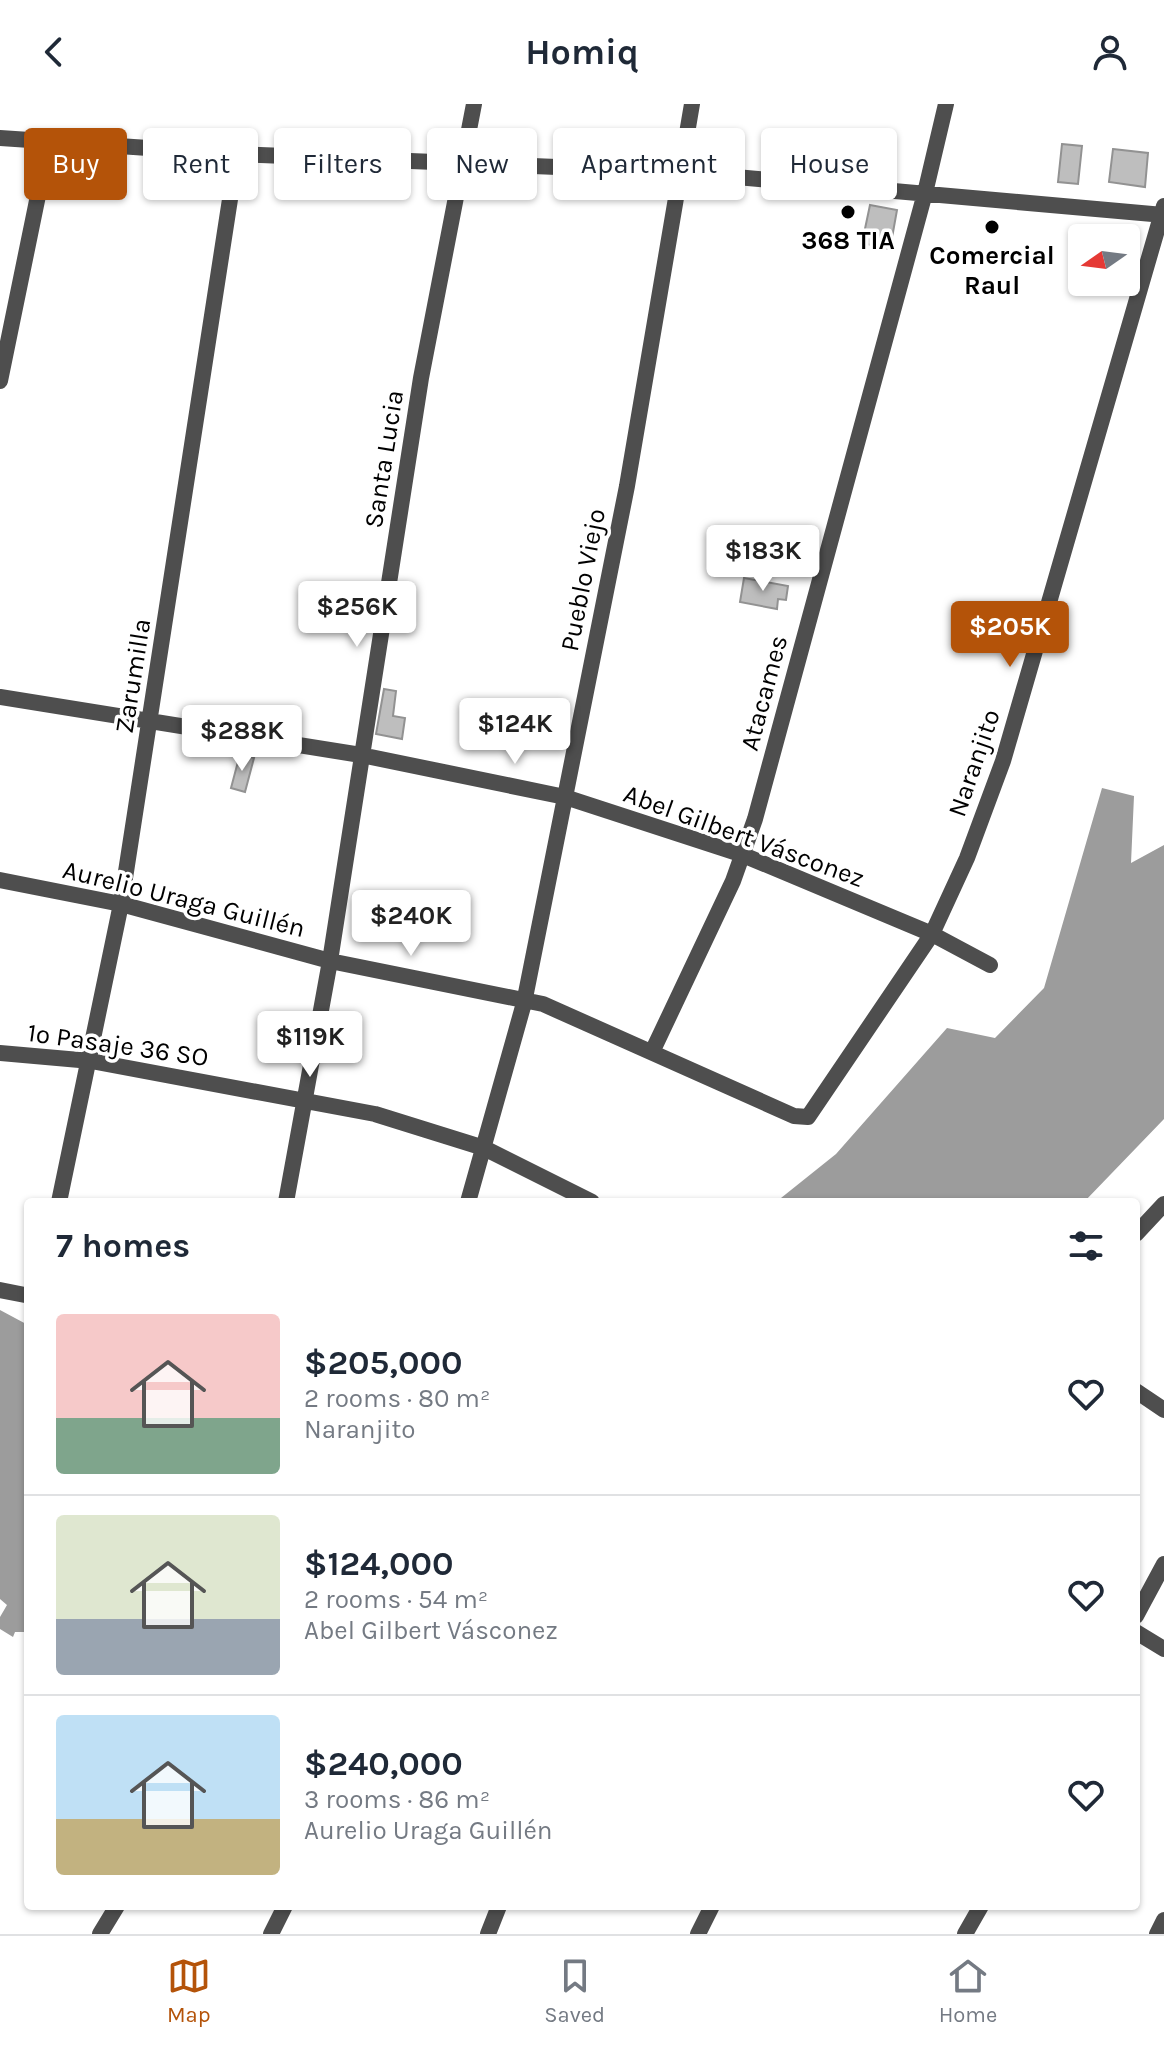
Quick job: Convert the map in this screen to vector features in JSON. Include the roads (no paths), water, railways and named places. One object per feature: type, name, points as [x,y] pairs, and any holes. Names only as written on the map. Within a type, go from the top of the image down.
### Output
[{"type":"street","name":"Santa Lucia","points":[[470,128],[474,104]]},
{"type":"street","name":"Pueblo Viejo","points":[[688,128],[692,104]]},
{"type":"street","name":"Atacames","points":[[653,1050],[743,855],[925,193],[946,104]]},
{"type":"street","points":[[0,138],[24,140]]},
{"type":"street","points":[[258,155],[427,162]]},
{"type":"street","points":[[745,178],[1163,212]]},
{"type":"street","points":[[0,381],[37,200]]},
{"type":"street","name":"Zarumilla","points":[[60,1198],[91,1061],[121,904],[230,200]]},
{"type":"street","name":"Santa Lucia","points":[[287,1198],[330,961],[421,378],[456,200]]},
{"type":"street","name":"Pueblo Viejo","points":[[469,1198],[524,1003],[627,486],[675,200]]},
{"type":"street","name":"Naranjito","points":[[808,1117],[932,934],[967,858],[1003,761],[1163,212]]},
{"type":"street","name":"Abel Gilbert Vásconez","points":[[0,697],[361,755],[565,797],[743,855],[932,934],[990,965]]},
{"type":"street","name":"Aurelio Uraga Guillén","points":[[0,880],[121,904],[330,961],[524,1003],[543,1004],[653,1050],[794,1116],[808,1117]]},
{"type":"street","name":"1º Pasaje 36 SO","points":[[0,1053],[91,1061],[305,1098],[409,1123],[484,1148],[584,1198]]},
{"type":"street","points":[[1140,1230],[1162,1210]]},
{"type":"street","points":[[0,1290],[24,1295]]},
{"type":"street","points":[[1140,1394],[1164,1410]]},
{"type":"street","points":[[1140,1609],[1164,1564]]},
{"type":"street","points":[[1140,1634],[1164,1649]]},
{"type":"street","points":[[100,1934],[115,1910]]},
{"type":"street","points":[[271,1934],[283,1910]]},
{"type":"street","points":[[488,1934],[497,1910]]},
{"type":"street","points":[[698,1934],[710,1910]]},
{"type":"street","points":[[965,1934],[979,1910]]},
{"type":"street","points":[[1157,1934],[1164,1920]]},
{"type":"place","name":"368 TIA","points":[[848,212]]},
{"type":"place","name":"Comercial Raul","points":[[992,227]]}]
